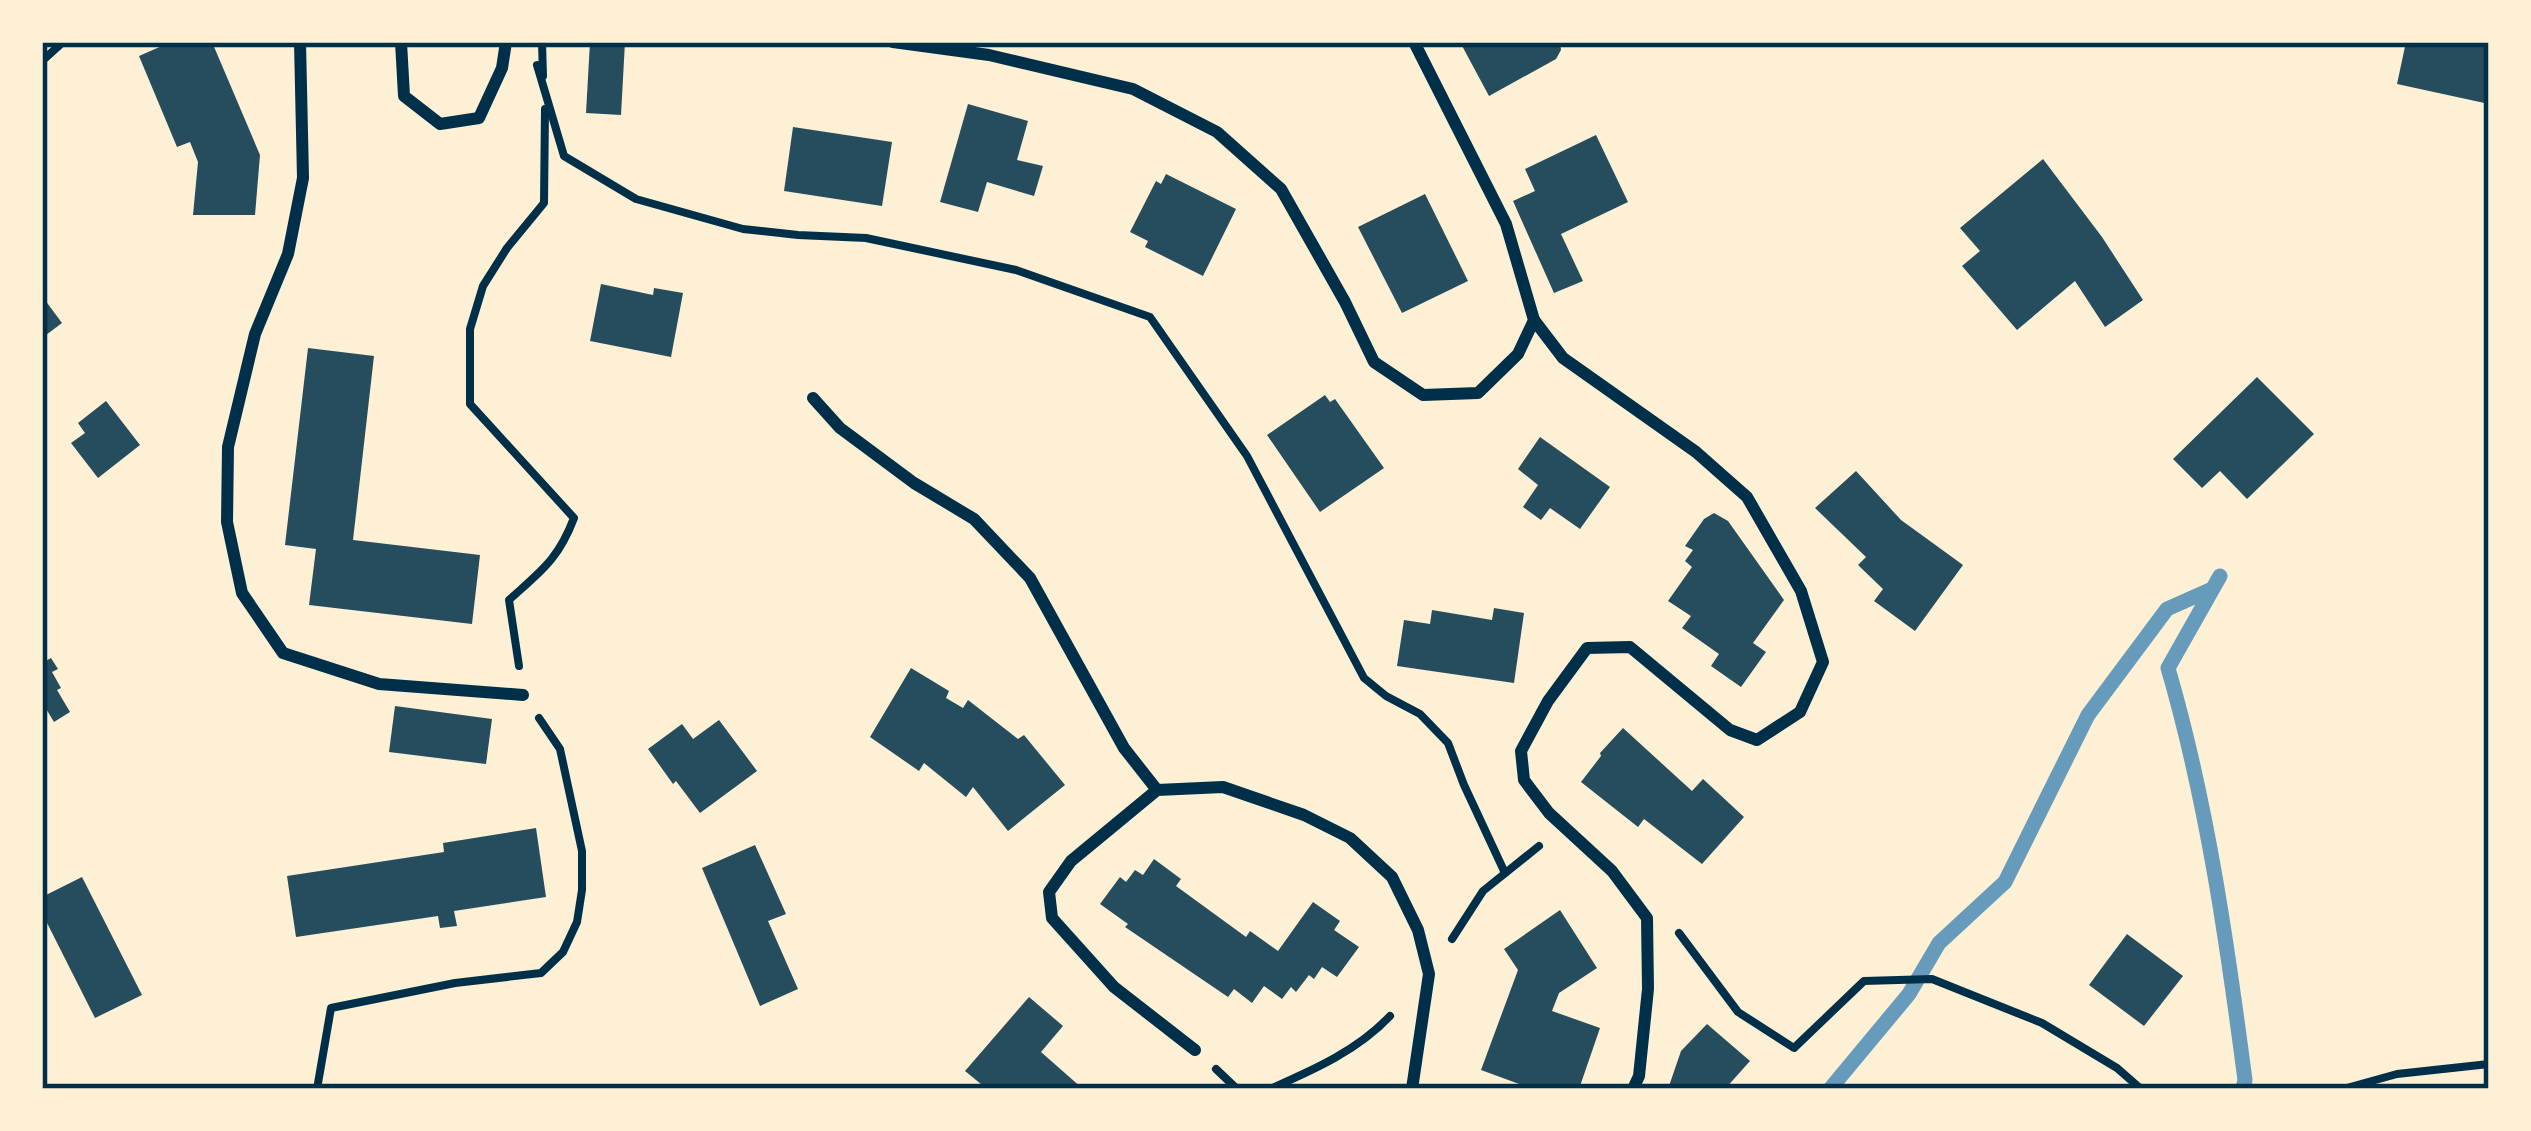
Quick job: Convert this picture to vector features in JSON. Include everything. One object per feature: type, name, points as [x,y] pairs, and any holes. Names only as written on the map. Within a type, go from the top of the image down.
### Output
[{"type":"street","points":[[299,42],[304,178],[288,254],[255,334],[228,447],[227,522],[242,593],[283,653],[379,684],[523,695]]},
{"type":"street","points":[[401,42],[404,96],[440,124],[479,118],[502,68],[506,42]]},
{"type":"street","points":[[893,42],[989,55],[1133,89],[1217,132],[1281,189],[1374,362],[1423,395],[1478,393],[1518,355],[1534,320]]},
{"type":"street","points":[[1414,42],[1505,224],[1534,320],[1563,358],[1696,452],[1747,497],[1801,591],[1823,662],[1800,712],[1757,740],[1730,730],[1630,647],[1587,648],[1548,701],[1521,752],[1524,780],[1549,813],[1612,871],[1647,918],[1648,989],[1639,1076],[1633,1089]]},
{"type":"street","points":[[813,398],[840,428],[974,519],[1030,578],[1124,748],[1157,790]]},
{"type":"street","points":[[1196,1050],[1114,987],[1052,918],[1049,892],[1071,860],[1157,790],[1223,787],[1304,815],[1350,838],[1392,877],[1418,930],[1429,974],[1412,1089]]},
{"type":"path","points":[[42,61],[63,42]]},
{"type":"path","points":[[532,42],[564,155],[636,199],[743,229],[866,238],[1016,270],[1150,316],[1247,456],[1364,678],[1420,714],[1448,743],[1505,873]]},
{"type":"path","points":[[317,1089],[331,1008],[455,983],[541,973],[563,952],[577,922],[582,851],[560,749],[523,695],[509,600],[552,562],[574,518],[470,404],[470,329],[483,286],[544,202],[542,42]]},
{"type":"path","points":[[1670,925],[1687,940],[1738,1012],[1794,1048],[1864,981],[1932,979],[2042,1023],[2117,1068],[2141,1089]]},
{"type":"path","points":[[2343,1089],[2397,1074],[2489,1064]]},
{"type":"building","points":[[171,42],[212,42],[260,155],[255,215],[193,215],[198,162],[190,142],[177,147],[139,56]]},
{"type":"building","points":[[590,42],[625,42],[621,115],[586,113]]},
{"type":"building","points":[[1460,42],[1560,42],[1561,50],[1556,59],[1489,96]]},
{"type":"building","points":[[2406,42],[2489,42],[2489,104],[2397,84]]},
{"type":"building","points":[[968,104],[1028,121],[1017,160],[1043,166],[1034,196],[987,182],[978,212],[940,202]]},
{"type":"building","points":[[793,127],[892,142],[882,206],[784,191]]},
{"type":"building","points":[[1596,135],[1628,202],[1561,234],[1583,281],[1554,293],[1513,201],[1535,191],[1525,169]]},
{"type":"building","points":[[2043,159],[2143,300],[2105,327],[2075,281],[2017,330],[1962,266],[1980,251],[1960,228]]},
{"type":"building","points":[[1166,174],[1236,209],[1203,276],[1145,247],[1148,241],[1130,232],[1156,181],[1161,184]]},
{"type":"building","points":[[1425,194],[1468,281],[1402,313],[1358,227]]},
{"type":"building","points":[[601,284],[653,295],[654,288],[683,293],[671,357],[590,341]]},
{"type":"building","points":[[42,296],[62,323],[42,338]]},
{"type":"building","points":[[308,348],[374,356],[353,540],[480,555],[472,624],[309,605],[316,549],[285,545]]},
{"type":"building","points":[[2257,377],[2314,434],[2247,499],[2220,471],[2202,488],[2173,459]]},
{"type":"building","points":[[1325,395],[1330,402],[1335,399],[1384,468],[1320,512],[1267,435]]},
{"type":"building","points":[[106,401],[140,445],[98,478],[71,443],[85,433],[78,423]]},
{"type":"building","points":[[1540,437],[1610,487],[1580,529],[1550,508],[1541,520],[1523,507],[1538,485],[1518,469]]},
{"type":"building","points":[[1856,471],[1901,520],[1963,565],[1915,631],[1874,601],[1883,589],[1858,565],[1866,557],[1815,508]]},
{"type":"building","points":[[1714,513],[1728,521],[1784,600],[1753,643],[1766,652],[1741,687],[1711,666],[1719,654],[1682,628],[1691,616],[1668,601],[1692,567],[1685,561],[1693,550],[1685,546]]},
{"type":"building","points":[[1494,608],[1524,613],[1514,683],[1397,666],[1404,620],[1430,624],[1432,610],[1492,620]]},
{"type":"building","points":[[51,658],[58,669],[52,672],[61,688],[57,690],[70,712],[54,722],[42,702],[42,663]]},
{"type":"building","points":[[911,668],[949,691],[946,698],[963,708],[968,700],[1018,739],[1024,735],[1065,785],[1008,831],[973,787],[966,797],[924,763],[919,771],[870,737]]},
{"type":"building","points":[[395,706],[492,719],[486,764],[389,752]]},
{"type":"building","points":[[719,720],[757,771],[700,813],[648,749],[682,724],[693,739]]},
{"type":"building","points":[[1623,728],[1692,791],[1703,779],[1744,817],[1702,864],[1644,819],[1638,827],[1581,782]]},
{"type":"building","points":[[536,828],[546,897],[454,911],[457,926],[440,928],[438,916],[296,937],[287,876],[444,852],[443,843]]},
{"type":"building","points":[[755,845],[786,914],[768,921],[798,989],[760,1006],[702,868]]},
{"type":"building","points":[[1154,859],[1181,879],[1176,886],[1246,937],[1250,931],[1278,951],[1313,902],[1340,921],[1334,930],[1359,947],[1337,977],[1322,967],[1314,979],[1309,975],[1296,992],[1291,987],[1282,999],[1264,986],[1252,1003],[1234,989],[1228,997],[1125,927],[1128,924],[1100,904],[1120,877],[1126,882],[1135,870],[1143,875]]},
{"type":"building","points":[[82,877],[142,995],[95,1018],[42,913],[42,897]]},
{"type":"building","points":[[1560,910],[1597,968],[1559,993],[1552,1011],[1600,1028],[1579,1089],[1533,1089],[1481,1070],[1518,970],[1504,949]]},
{"type":"building","points":[[2127,934],[2183,976],[2144,1026],[2089,985]]},
{"type":"building","points":[[1029,997],[1063,1026],[1041,1052],[1083,1089],[987,1089],[965,1071]]},
{"type":"building","points":[[1707,1024],[1750,1061],[1725,1089],[1668,1089],[1681,1051]]},
{"type":"waterway","points":[[2220,576],[2168,668],[2214,873],[2243,1089]]},
{"type":"waterway","points":[[1830,1089],[1909,994],[1939,943],[2005,882],[2088,715],[2167,609],[2212,589]]}]
